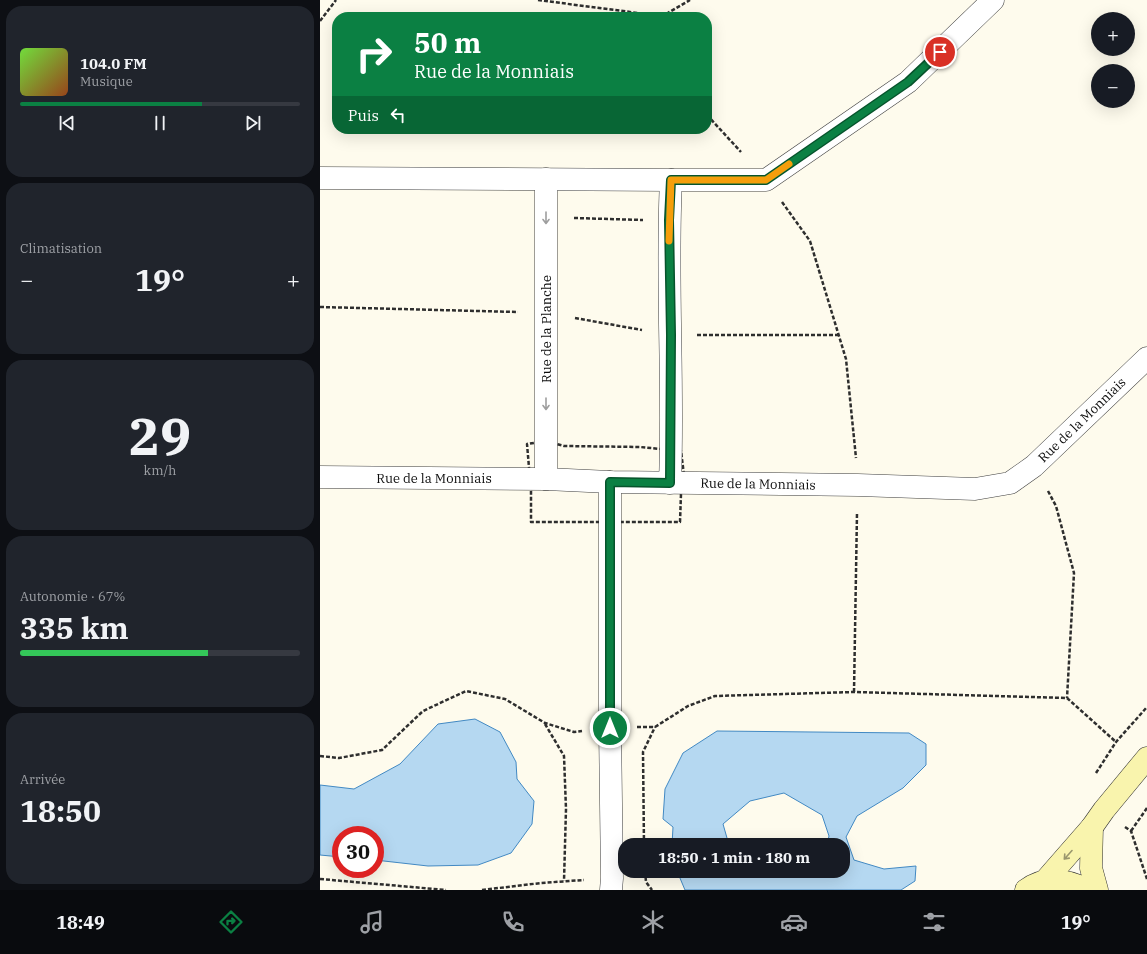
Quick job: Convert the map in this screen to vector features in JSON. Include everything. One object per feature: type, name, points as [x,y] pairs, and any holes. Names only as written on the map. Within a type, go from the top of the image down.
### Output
[{"type":"street","points":[[320,178],[766,180],[908,82],[993,0]]},
{"type":"street","name":"Rue de la Planche","points":[[546,179],[546,479]]},
{"type":"street","points":[[670,483],[671,335],[669,220],[671,180]]},
{"type":"street","name":"Rue de la Monniais","points":[[320,477],[546,479],[610,482],[858,485],[975,489],[1010,483],[1034,466],[1147,358]]},
{"type":"street","points":[[610,482],[610,728],[612,884]]},
{"type":"street","points":[[1035,886],[1092,827],[1104,810],[1147,758]]},
{"type":"street","points":[[1092,827],[1091,868],[1097,890]]},
{"type":"street","points":[[1035,886],[1060,880],[1075,883],[1088,890]]},
{"type":"path","points":[[320,21],[336,0]]},
{"type":"path","points":[[538,0],[630,12]]},
{"type":"path","points":[[668,12],[690,0]]},
{"type":"path","points":[[712,121],[766,180],[810,241],[846,358],[858,485],[854,692]]},
{"type":"path","points":[[546,218],[669,220]]},
{"type":"path","points":[[320,307],[546,313],[671,335],[838,335]]},
{"type":"path","points":[[1034,466],[1056,506],[1074,573],[1067,698]]},
{"type":"path","points":[[320,756],[339,758],[382,750],[422,711],[466,691],[505,700],[545,724],[574,732],[610,728]]},
{"type":"path","points":[[644,838],[643,752],[655,727],[688,706],[715,696],[854,692],[1067,698],[1116,742]]},
{"type":"path","points":[[1094,775],[1116,742],[1147,707]]},
{"type":"path","points":[[545,724],[564,756],[566,809],[564,881]]},
{"type":"path","points":[[1147,808],[1130,831],[1147,879]]},
{"type":"path","points":[[646,878],[646,882],[652,890]]},
{"type":"path","points":[[320,879],[446,890]]},
{"type":"path","points":[[482,890],[564,881],[612,884]]},
{"type":"water","points":[[475,719],[500,732],[516,762],[517,779],[534,801],[532,824],[511,853],[478,865],[428,866],[384,861],[384,826],[332,826],[332,856],[320,855],[320,785],[354,789],[400,764],[438,724]]},
{"type":"water","points":[[717,731],[909,733],[926,744],[926,765],[903,788],[857,816],[846,838],[829,838],[822,815],[784,793],[750,801],[723,824],[727,838],[672,838],[673,827],[663,819],[665,789],[683,753]]},
{"type":"water","points":[[850,848],[854,860],[884,869],[916,866],[915,881],[901,890],[685,890],[680,878],[850,878]]},
{"type":"slow traffic","points":[[669,241],[671,180],[766,180],[789,164]]},
{"type":"route","points":[[610,728],[610,482],[670,483],[671,335],[669,220],[671,180],[766,180],[908,82],[940,52]]}]
